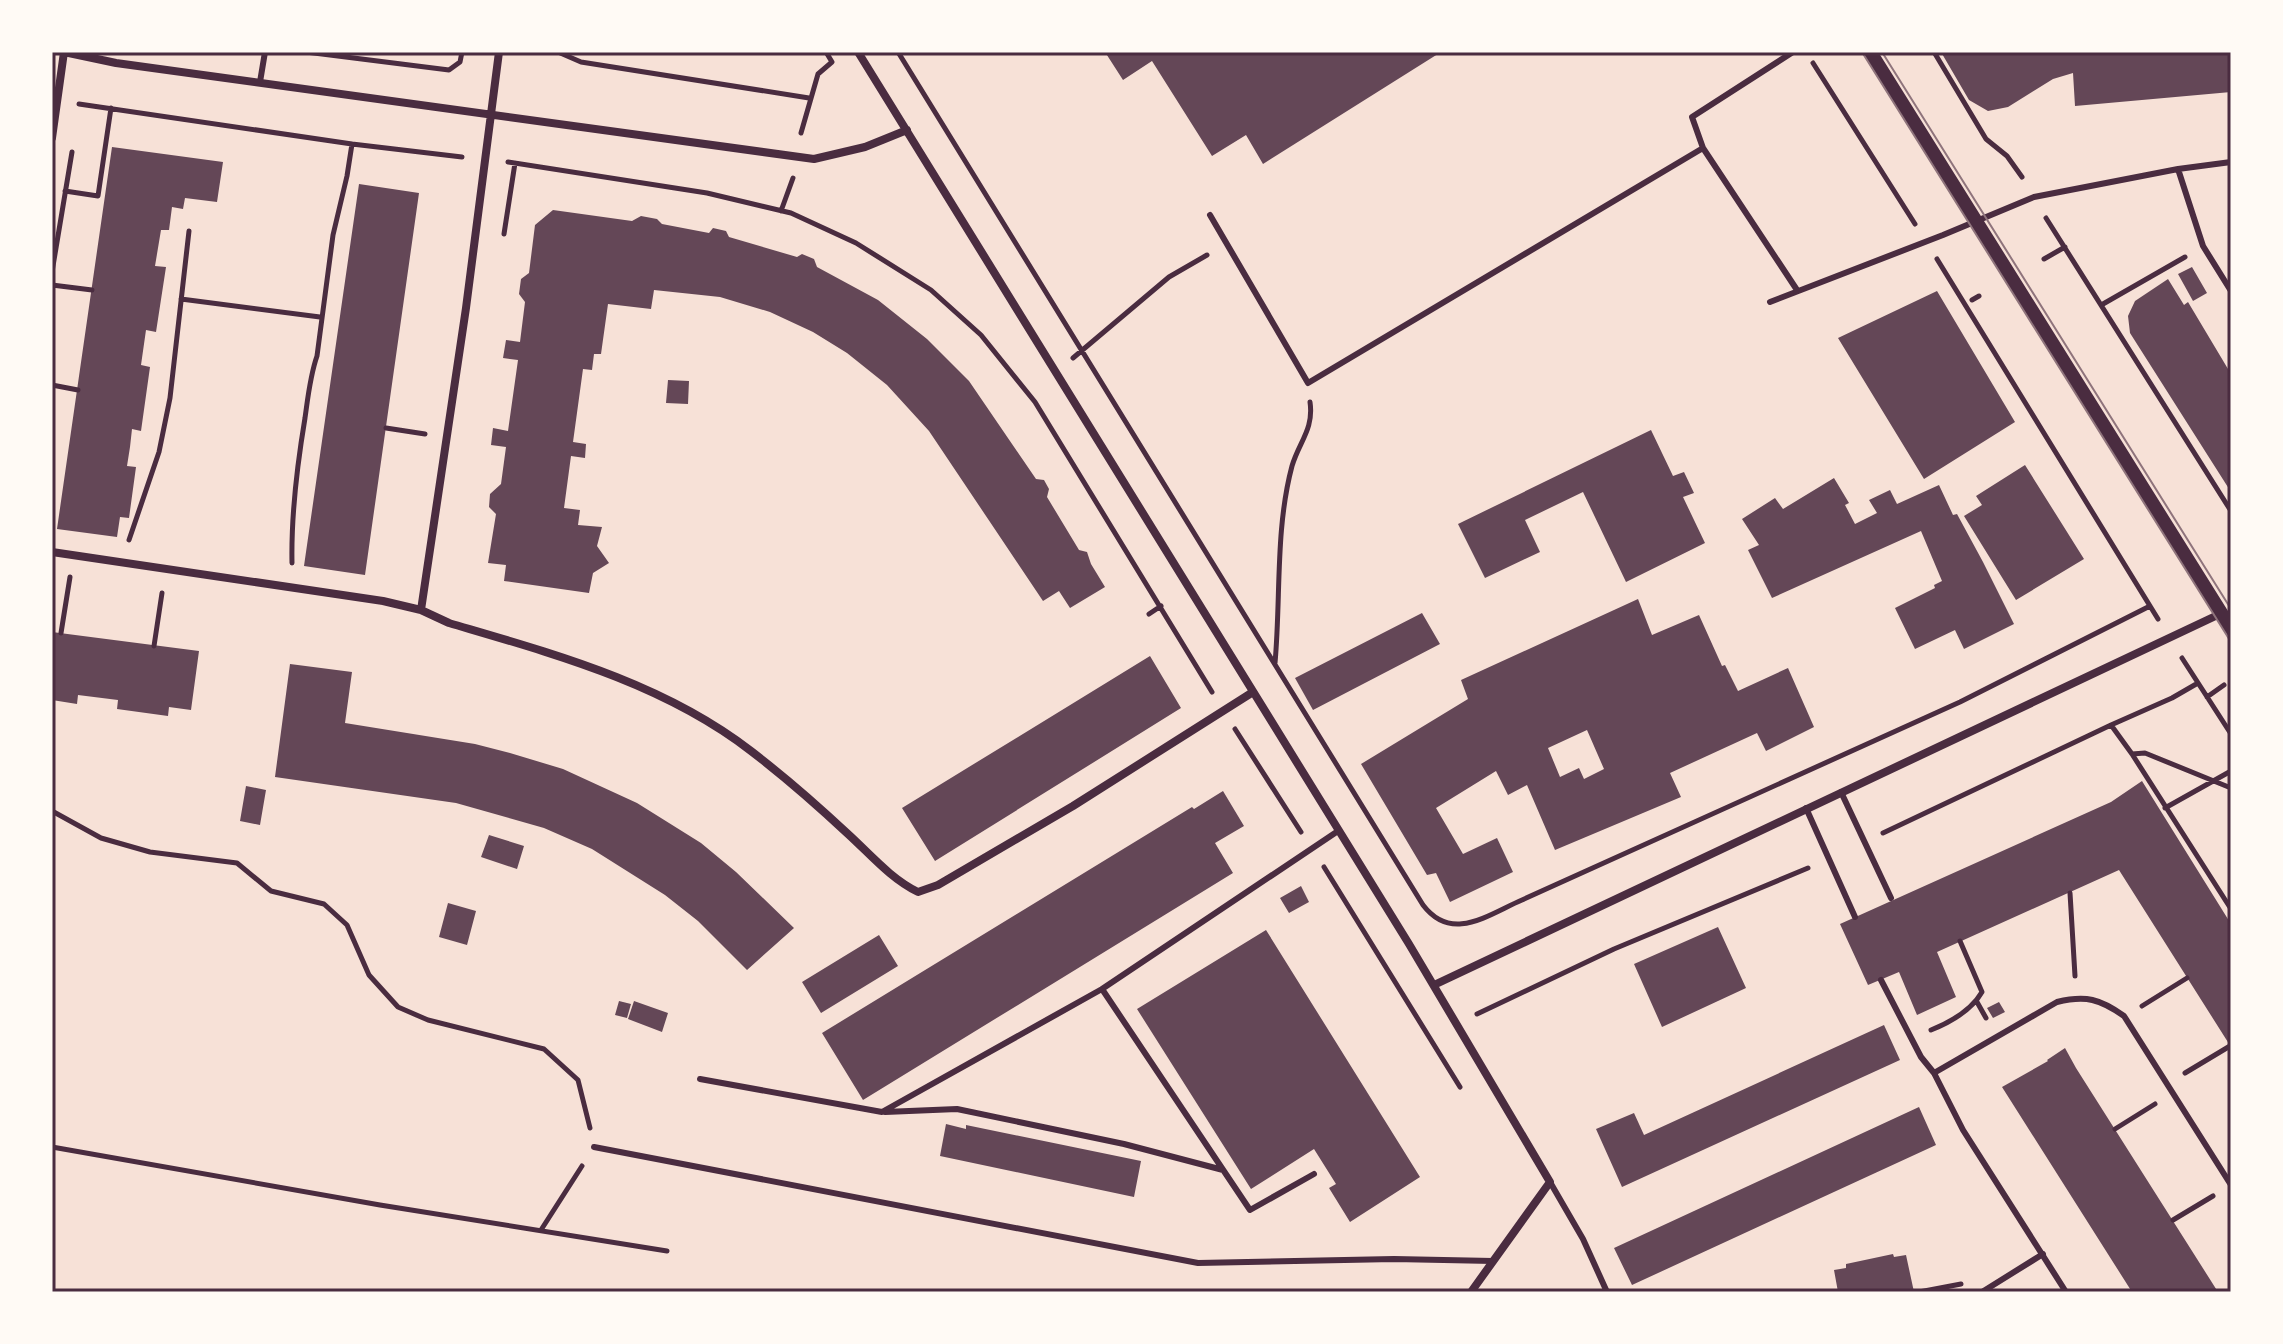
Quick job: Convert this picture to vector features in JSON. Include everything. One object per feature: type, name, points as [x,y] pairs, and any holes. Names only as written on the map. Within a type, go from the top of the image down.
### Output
[{"type":"street","points":[[52,138],[64,52],[116,63],[814,159],[865,147],[907,130]]},
{"type":"street","points":[[421,610],[464,323],[499,52]]},
{"type":"street","points":[[858,52],[1434,985],[1550,1182],[1471,1292]]},
{"type":"street","points":[[1870,52],[2231,629]]},
{"type":"street","points":[[52,552],[383,601],[421,610],[449,623],[643,686],[722,730],[749,750],[808,797],[897,879],[918,892],[938,885],[1073,806],[1253,692]]},
{"type":"street","points":[[1434,985],[2222,613]]},
{"type":"lane","points":[[260,82],[265,52]]},
{"type":"lane","points":[[1793,52],[1692,117],[1703,148],[1797,290]]},
{"type":"lane","points":[[1210,215],[1308,383],[1703,148]]},
{"type":"lane","points":[[1770,302],[2034,197],[2231,162]]},
{"type":"lane","points":[[2178,169],[2203,246],[2231,291]]},
{"type":"lane","points":[[1841,792],[1891,898]]},
{"type":"lane","points":[[1806,808],[1855,917]]},
{"type":"lane","points":[[882,1112],[1102,989],[1338,831]]},
{"type":"lane","points":[[1881,980],[1963,1130],[2066,1292]]},
{"type":"lane","points":[[1102,989],[1250,1210],[1314,1174]]},
{"type":"lane","points":[[1934,1073],[2057,1002],[2076,997],[2098,1000],[2124,1016],[2231,1184]]},
{"type":"lane","points":[[700,1079],[882,1112],[957,1109],[1124,1144],[1223,1170]]},
{"type":"lane","points":[[594,1147],[1198,1263],[1394,1259],[1493,1261]]},
{"type":"lane","points":[[1550,1182],[1583,1239],[1607,1292]]},
{"type":"lane","points":[[1982,1292],[2043,1254]]},
{"type":"path","points":[[306,52],[449,70],[460,62],[462,52]]},
{"type":"path","points":[[364,52],[367,60]]},
{"type":"path","points":[[558,52],[581,62],[809,98]]},
{"type":"path","points":[[802,131],[818,74],[832,62],[826,52]]},
{"type":"path","points":[[898,52],[1423,905],[1439,922],[1461,926],[1960,702],[2150,606]]},
{"type":"path","points":[[1934,52],[1986,139],[2007,156],[2025,181]]},
{"type":"path","points":[[1811,59],[1915,225]]},
{"type":"path","points":[[78,117],[77,104],[352,144],[471,157]]},
{"type":"path","points":[[65,191],[98,196],[111,108]]},
{"type":"path","points":[[52,272],[73,143]]},
{"type":"path","points":[[292,568],[292,516],[312,368],[317,356],[333,235],[352,144]]},
{"type":"path","points":[[503,161],[707,193],[781,211],[856,243],[931,290],[981,335],[1035,402],[1214,695]]},
{"type":"path","points":[[504,234],[515,163]]},
{"type":"path","points":[[781,211],[791,189]]},
{"type":"path","points":[[2045,215],[2231,511]]},
{"type":"path","points":[[128,545],[159,452],[170,398],[189,231]]},
{"type":"path","points":[[1055,371],[1082,352],[1169,277],[1226,244]]},
{"type":"path","points":[[2103,304],[2203,246]]},
{"type":"path","points":[[2044,259],[2065,247]]},
{"type":"path","points":[[1934,253],[2156,616]]},
{"type":"path","points":[[52,285],[92,290]]},
{"type":"path","points":[[1972,300],[1979,296]]},
{"type":"path","points":[[181,299],[320,317]]},
{"type":"path","points":[[1253,692],[1275,665],[1281,516],[1293,463],[1312,419],[1308,383]]},
{"type":"path","points":[[52,385],[78,390]]},
{"type":"path","points":[[386,428],[426,434]]},
{"type":"path","points":[[56,574],[70,576],[61,633]]},
{"type":"path","points":[[154,646],[163,588]]},
{"type":"path","points":[[1149,614],[1161,606]]},
{"type":"path","points":[[2184,661],[2231,734]]},
{"type":"path","points":[[2111,725],[2198,683]]},
{"type":"path","points":[[2207,697],[2224,685]]},
{"type":"path","points":[[1222,736],[1234,727],[1304,838]]},
{"type":"path","points":[[2132,754],[2231,909]]},
{"type":"path","points":[[2165,808],[2231,771]]},
{"type":"path","points":[[52,811],[101,838],[150,852],[237,863],[271,891],[324,904],[347,925],[369,975],[398,1007],[428,1020],[544,1049],[578,1080],[594,1147],[541,1230]]},
{"type":"path","points":[[1322,865],[1460,1087]]},
{"type":"path","points":[[2070,893],[2076,997]]},
{"type":"path","points":[[1911,1038],[1950,1023],[1977,1002],[1982,992],[1960,941]]},
{"type":"path","points":[[2124,1016],[2187,978]]},
{"type":"path","points":[[2167,1084],[2230,1046]]},
{"type":"path","points":[[2115,1129],[2173,1093]]},
{"type":"path","points":[[52,1147],[380,1205],[667,1251]]},
{"type":"path","points":[[2173,1220],[2231,1184]]},
{"type":"building","points":[[1105,52],[1441,52],[1263,164],[1246,135],[1212,156],[1152,61],[1123,80]]},
{"type":"building","points":[[1941,52],[2231,52],[2231,92],[2075,106],[2073,73],[2053,79],[2008,107],[1988,111],[1969,100]]},
{"type":"building","points":[[112,147],[223,162],[217,202],[185,198],[183,209],[172,207],[169,230],[161,230],[155,266],[166,267],[156,332],[146,330],[141,365],[150,367],[141,431],[132,429],[127,466],[136,467],[129,518],[120,517],[117,537],[57,529]]},
{"type":"building","points":[[359,184],[419,193],[365,575],[304,566]]},
{"type":"building","points":[[553,210],[632,221],[641,216],[657,219],[662,224],[709,233],[713,228],[726,231],[729,237],[814,259],[817,267],[878,300],[927,339],[969,381],[1036,479],[1044,480],[1049,489],[1047,497],[1079,550],[1087,552],[1105,587],[1070,608],[1059,591],[1043,601],[929,431],[887,385],[847,353],[813,332],[770,312],[720,297],[654,290],[651,309],[608,304],[601,354],[594,354],[592,370],[583,369],[573,442],[586,444],[585,458],[571,456],[564,508],[580,510],[578,525],[602,527],[597,546],[609,563],[593,573],[589,593],[504,581],[506,565],[488,563],[496,514],[489,507],[490,494],[501,484],[506,447],[491,445],[493,428],[508,431],[518,360],[503,358],[506,340],[520,342],[525,302],[519,294],[521,279],[529,273],[535,225]]},
{"type":"building","points":[[2192,267],[2207,293],[2193,301],[2178,274]]},
{"type":"building","points":[[2168,279],[2184,305],[2188,302],[2231,374],[2231,492],[2130,333],[2128,316],[2135,301]]},
{"type":"building","points":[[1937,291],[2015,422],[1924,479],[1838,338]]},
{"type":"building","points":[[668,380],[689,381],[688,404],[666,403]]},
{"type":"building","points":[[1651,430],[1673,476],[1684,472],[1694,493],[1683,497],[1705,543],[1626,582],[1583,492],[1525,520],[1540,552],[1485,578],[1458,524]]},
{"type":"building","points":[[2025,465],[2084,559],[2016,600],[1964,516],[1982,505],[1976,496]]},
{"type":"building","points":[[1834,478],[1849,503],[1845,505],[1855,524],[1877,513],[1869,500],[1890,490],[1897,504],[1939,485],[2014,624],[1964,649],[1955,630],[1915,649],[1895,608],[1935,588],[1934,585],[1942,581],[1921,531],[1772,598],[1748,550],[1759,545],[1742,519],[1775,498],[1783,509]]},
{"type":"building","points":[[1638,599],[1652,635],[1699,615],[1722,666],[1725,665],[1738,691],[1788,668],[1814,727],[1766,751],[1757,733],[1670,773],[1681,797],[1555,850],[1527,785],[1508,795],[1496,771],[1436,808],[1463,854],[1497,838],[1513,872],[1450,902],[1436,873],[1427,875],[1361,764],[1468,699],[1461,680]],"holes":[[[1587,730],[1604,769],[1584,779],[1579,768],[1560,777],[1548,748]]]},
{"type":"building","points":[[1422,613],[1440,644],[1313,710],[1295,678]]},
{"type":"building","points":[[52,632],[199,651],[191,710],[169,707],[168,716],[117,709],[118,700],[78,695],[77,704],[52,700]]},
{"type":"building","points":[[1150,656],[1181,708],[935,861],[902,808]]},
{"type":"building","points":[[290,664],[352,672],[345,723],[475,744],[510,753],[563,769],[637,803],[701,843],[794,928],[747,970],[698,921],[665,895],[592,849],[544,828],[456,803],[275,777]]},
{"type":"building","points":[[2142,781],[2231,924],[2231,1047],[2119,870],[1937,952],[1956,997],[1917,1015],[1899,972],[1868,985],[1840,924],[2111,802]]},
{"type":"building","points":[[246,786],[266,790],[260,825],[240,821]]},
{"type":"building","points":[[1223,791],[1244,826],[1215,843],[1233,873],[863,1100],[822,1033]]},
{"type":"building","points":[[489,835],[524,846],[517,869],[481,857]]},
{"type":"building","points":[[1301,886],[1309,902],[1289,913],[1280,898]]},
{"type":"building","points":[[448,903],[476,911],[467,945],[439,937]]},
{"type":"building","points":[[1718,927],[1746,988],[1662,1027],[1634,964]]},
{"type":"building","points":[[1266,930],[1420,1177],[1350,1222],[1329,1188],[1336,1184],[1314,1149],[1251,1189],[1137,1009]]},
{"type":"building","points":[[879,935],[898,966],[821,1013],[802,982]]},
{"type":"building","points":[[619,1001],[631,1004],[627,1018],[615,1015]]},
{"type":"building","points":[[634,1001],[668,1013],[662,1032],[628,1019]]},
{"type":"building","points":[[1999,1002],[2005,1012],[1993,1018],[1987,1008]]},
{"type":"building","points":[[1884,1025],[1900,1060],[1622,1187],[1596,1129],[1634,1113],[1644,1135]]},
{"type":"building","points":[[2065,1048],[2218,1292],[2132,1292],[2002,1087]]},
{"type":"building","points":[[1919,1107],[1936,1145],[1632,1285],[1614,1248]]},
{"type":"building","points":[[946,1124],[966,1129],[966,1125],[1141,1161],[1134,1197],[940,1156]]},
{"type":"building","points":[[1893,1254],[1894,1257],[1906,1255],[1914,1292],[1838,1292],[1834,1270],[1846,1268],[1846,1264]]},
{"type":"tram line","points":[[1862,52],[2231,642]]},
{"type":"tram line","points":[[1882,52],[2231,609]]}]
